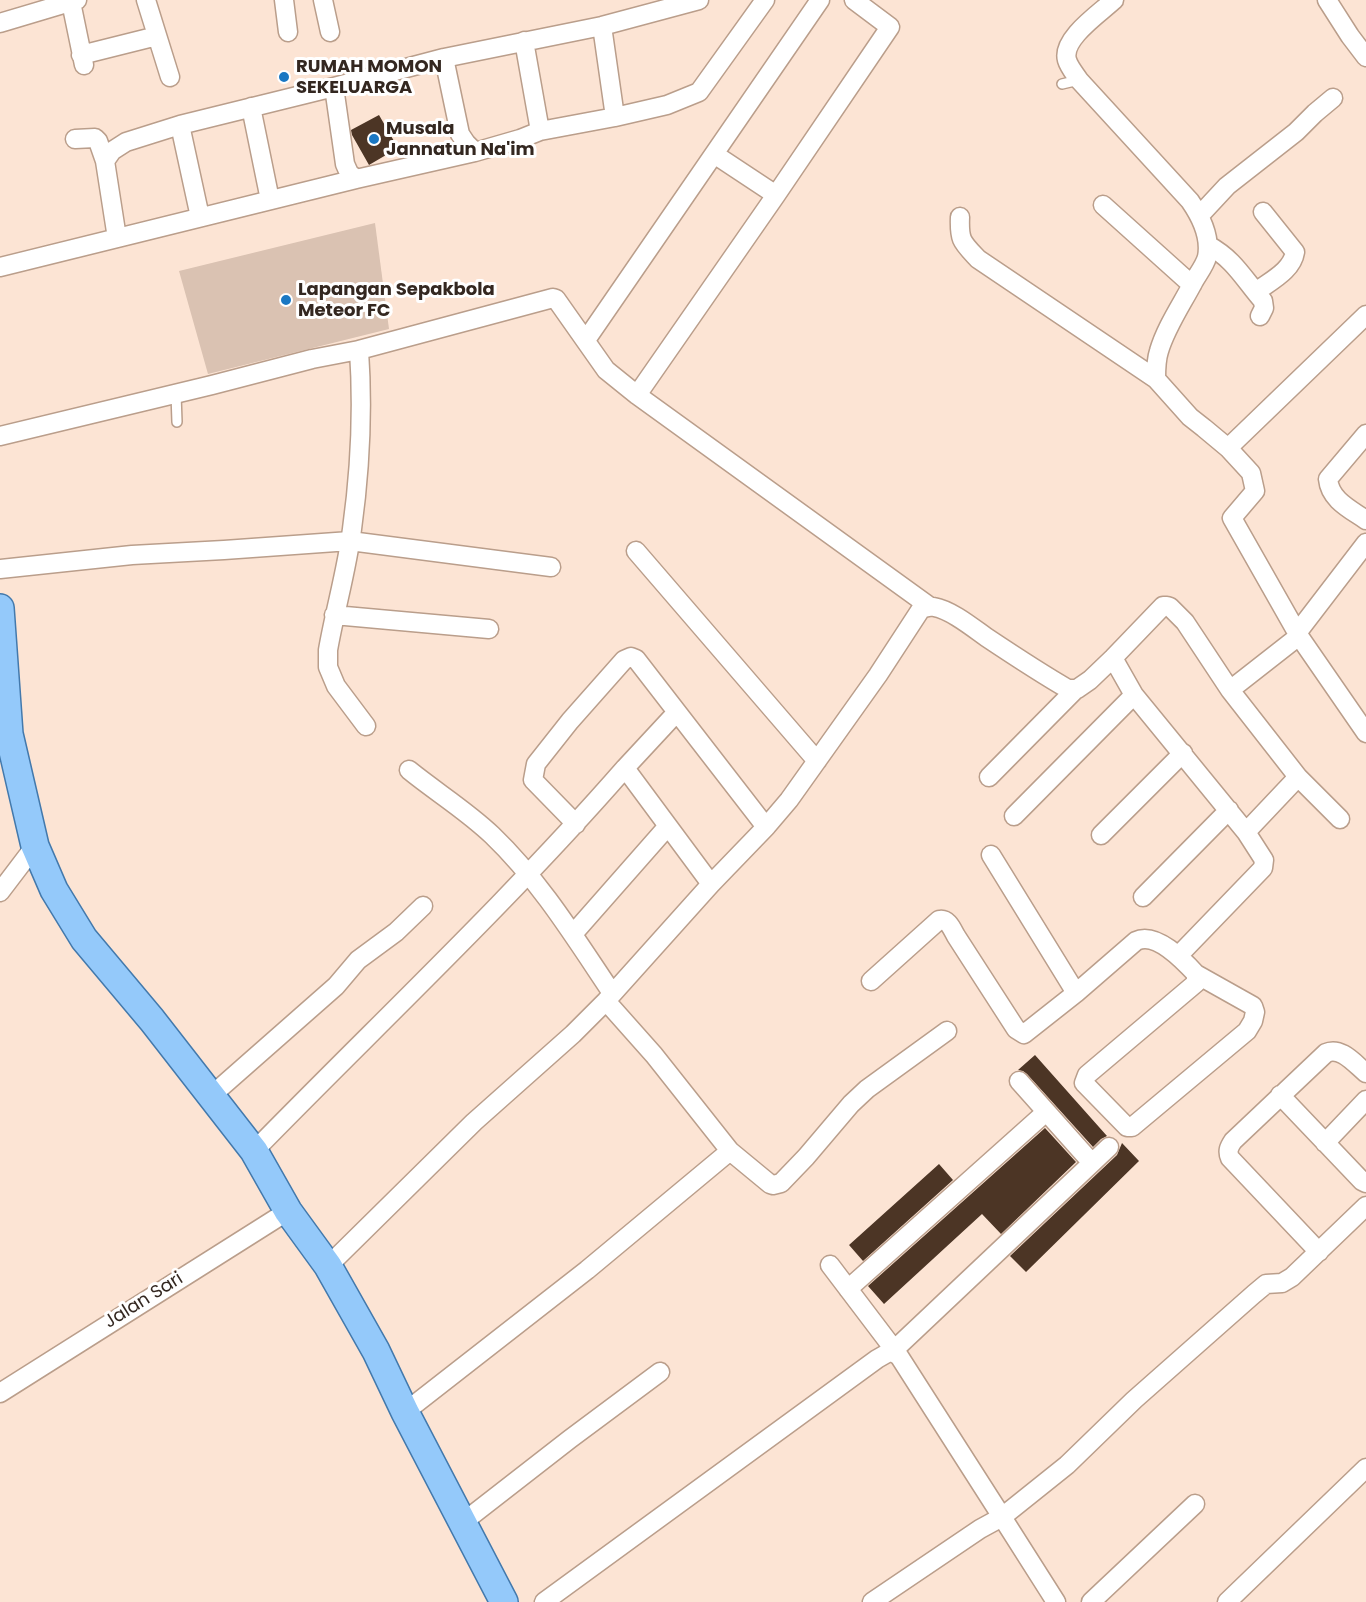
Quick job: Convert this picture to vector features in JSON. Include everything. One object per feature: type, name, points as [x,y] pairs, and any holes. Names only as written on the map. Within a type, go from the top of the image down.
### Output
[{"type":"main road","points":[[0,608],[5,738],[35,846],[54,890],[84,939],[152,1020],[254,1151],[288,1210],[328,1266],[376,1351],[405,1412],[504,1602]]},
{"type":"street","points":[[146,0],[170,77]]},
{"type":"street","points":[[284,0],[288,32]]},
{"type":"street","points":[[322,0],[330,32]]},
{"type":"street","points":[[105,161],[112,151],[126,142],[180,125],[444,58],[602,26],[699,0]]},
{"type":"street","points":[[0,267],[475,152],[540,131],[667,105],[699,92],[765,0]]},
{"type":"street","points":[[586,340],[819,0]]},
{"type":"street","points":[[637,395],[891,27],[854,0]]},
{"type":"street","points":[[1114,0],[1098,6],[1066,50],[1070,82],[1195,208],[1206,231],[1208,244],[1207,258],[1159,350],[1156,379]]},
{"type":"street","points":[[1327,0],[1366,57]]},
{"type":"street","points":[[0,23],[74,1],[83,61],[157,36]]},
{"type":"street","points":[[602,26],[615,117]]},
{"type":"street","points":[[524,41],[540,131]]},
{"type":"street","points":[[444,58],[460,134],[475,152]]},
{"type":"street","points":[[334,87],[345,164],[349,173],[356,179]]},
{"type":"street","points":[[1195,208],[1296,132],[1333,98]]},
{"type":"street","points":[[251,107],[270,200]]},
{"type":"street","points":[[180,125],[200,217]]},
{"type":"street","points":[[75,139],[95,138],[99,141],[105,161],[117,238]]},
{"type":"street","points":[[714,154],[777,195]]},
{"type":"street","points":[[1103,205],[1192,285]]},
{"type":"street","points":[[1256,292],[1290,266],[1295,252],[1263,212]]},
{"type":"street","points":[[960,217],[959,235],[963,243],[978,259],[1156,379],[1190,417],[1228,448],[1251,473],[1255,491],[1232,518],[1298,635],[1366,733]]},
{"type":"street","points":[[1208,244],[1232,262],[1263,301],[1260,316]]},
{"type":"street","points":[[0,435],[176,394],[312,359],[359,350],[553,298],[560,302],[606,370],[637,395],[929,606],[942,609],[1068,690],[1075,690]]},
{"type":"street","points":[[1228,448],[1366,315]]},
{"type":"street","points":[[359,350],[360,440],[350,541],[334,615],[328,650],[328,667],[336,686],[366,726]]},
{"type":"street","points":[[1366,434],[1328,479],[1330,491],[1335,498],[1366,520]]},
{"type":"street","points":[[0,569],[132,555],[350,541],[551,567]]},
{"type":"street","points":[[1230,690],[1298,635],[1366,543]]},
{"type":"street","points":[[636,551],[817,761]]},
{"type":"street","points":[[328,1266],[474,1122],[573,1034],[766,827],[817,761],[921,609],[929,606]]},
{"type":"street","points":[[989,777],[1075,690],[1113,658],[1163,606],[1167,606],[1185,622],[1230,690],[1298,777],[1340,819]]},
{"type":"street","points":[[334,615],[489,629]]},
{"type":"street","points":[[576,824],[533,780],[534,769],[570,721],[624,660],[632,657],[636,659],[766,827]]},
{"type":"street","points":[[1113,658],[1134,695],[1229,810],[1265,863],[1263,868],[1179,955]]},
{"type":"street","points":[[1014,816],[1134,695]]},
{"type":"street","points":[[254,1151],[529,874],[677,712]]},
{"type":"street","points":[[1101,835],[1183,753]]},
{"type":"street","points":[[625,768],[711,884]]},
{"type":"street","points":[[409,770],[491,834],[529,874],[573,934],[609,997],[730,1151],[770,1184],[781,1183],[867,1089],[947,1031]]},
{"type":"street","points":[[1246,832],[1298,777]]},
{"type":"street","points":[[1143,897],[1229,810]]},
{"type":"street","points":[[573,934],[668,826]]},
{"type":"street","points":[[0,892],[35,846]]},
{"type":"street","points":[[991,855],[1077,993]]},
{"type":"street","points":[[211,1096],[336,986],[358,960],[396,932],[423,906]]},
{"type":"street","points":[[871,981],[939,920],[946,920],[1016,1029],[1024,1034],[1077,993],[1140,938],[1147,938],[1161,944],[1179,955],[1196,974],[1253,1006],[1255,1012],[1247,1031],[1132,1127],[1127,1127],[1084,1083],[1085,1077],[1193,986],[1196,982],[1196,974]]},
{"type":"street","points":[[1319,1252],[1230,1158],[1228,1153],[1233,1141],[1326,1053],[1330,1051],[1343,1054],[1366,1073]]},
{"type":"street","points":[[1019,1081],[1092,1163]]},
{"type":"street","points":[[1281,1095],[1366,1183]]},
{"type":"street","points":[[1325,1143],[1366,1100]]},
{"type":"street","points":[[848,1288],[1046,1112]]},
{"type":"street","points":[[897,1353],[1109,1147]]},
{"type":"street","points":[[405,1412],[587,1270],[730,1151]]},
{"type":"street","points":[[872,1602],[980,1529],[1002,1517],[1067,1465],[1134,1400],[1254,1294],[1266,1284],[1287,1281],[1366,1206]]},
{"type":"street","name":"Jalan Sari","points":[[0,1393],[288,1210]]},
{"type":"street","points":[[830,1265],[897,1353],[1056,1602]]},
{"type":"street","points":[[544,1602],[877,1359],[891,1351],[897,1353]]},
{"type":"street","points":[[462,1522],[660,1372]]},
{"type":"street","points":[[1227,1602],[1366,1468]]},
{"type":"street","points":[[1091,1602],[1195,1504]]},
{"type":"lane","points":[[176,394],[177,422]]},
{"type":"shaded area","name":"Lapangan Sepakbola Meteor FC","points":[[375,223],[389,329],[208,374],[179,271]]},
{"type":"building","name":"Musala Jannatun Na'im","points":[[379,115],[398,148],[369,165],[351,130]]},
{"type":"building","points":[[1035,1055],[1107,1136],[1093,1147],[1027,1074],[1018,1070]]},
{"type":"building","points":[[1045,1128],[1076,1162],[1001,1234],[982,1214],[884,1304],[868,1286]]},
{"type":"building","points":[[1122,1143],[1139,1161],[1026,1272],[1010,1256],[1117,1155]]},
{"type":"building","points":[[939,1164],[953,1180],[863,1261],[849,1245]]},
{"type":"place","name":"RUMAH MOMON SEKELUARGA","points":[[284,77]]},
{"type":"place","name":"Musala Jannatun Na'im","points":[[374,139]]},
{"type":"place","name":"Lapangan Sepakbola Meteor FC","points":[[286,300]]}]
